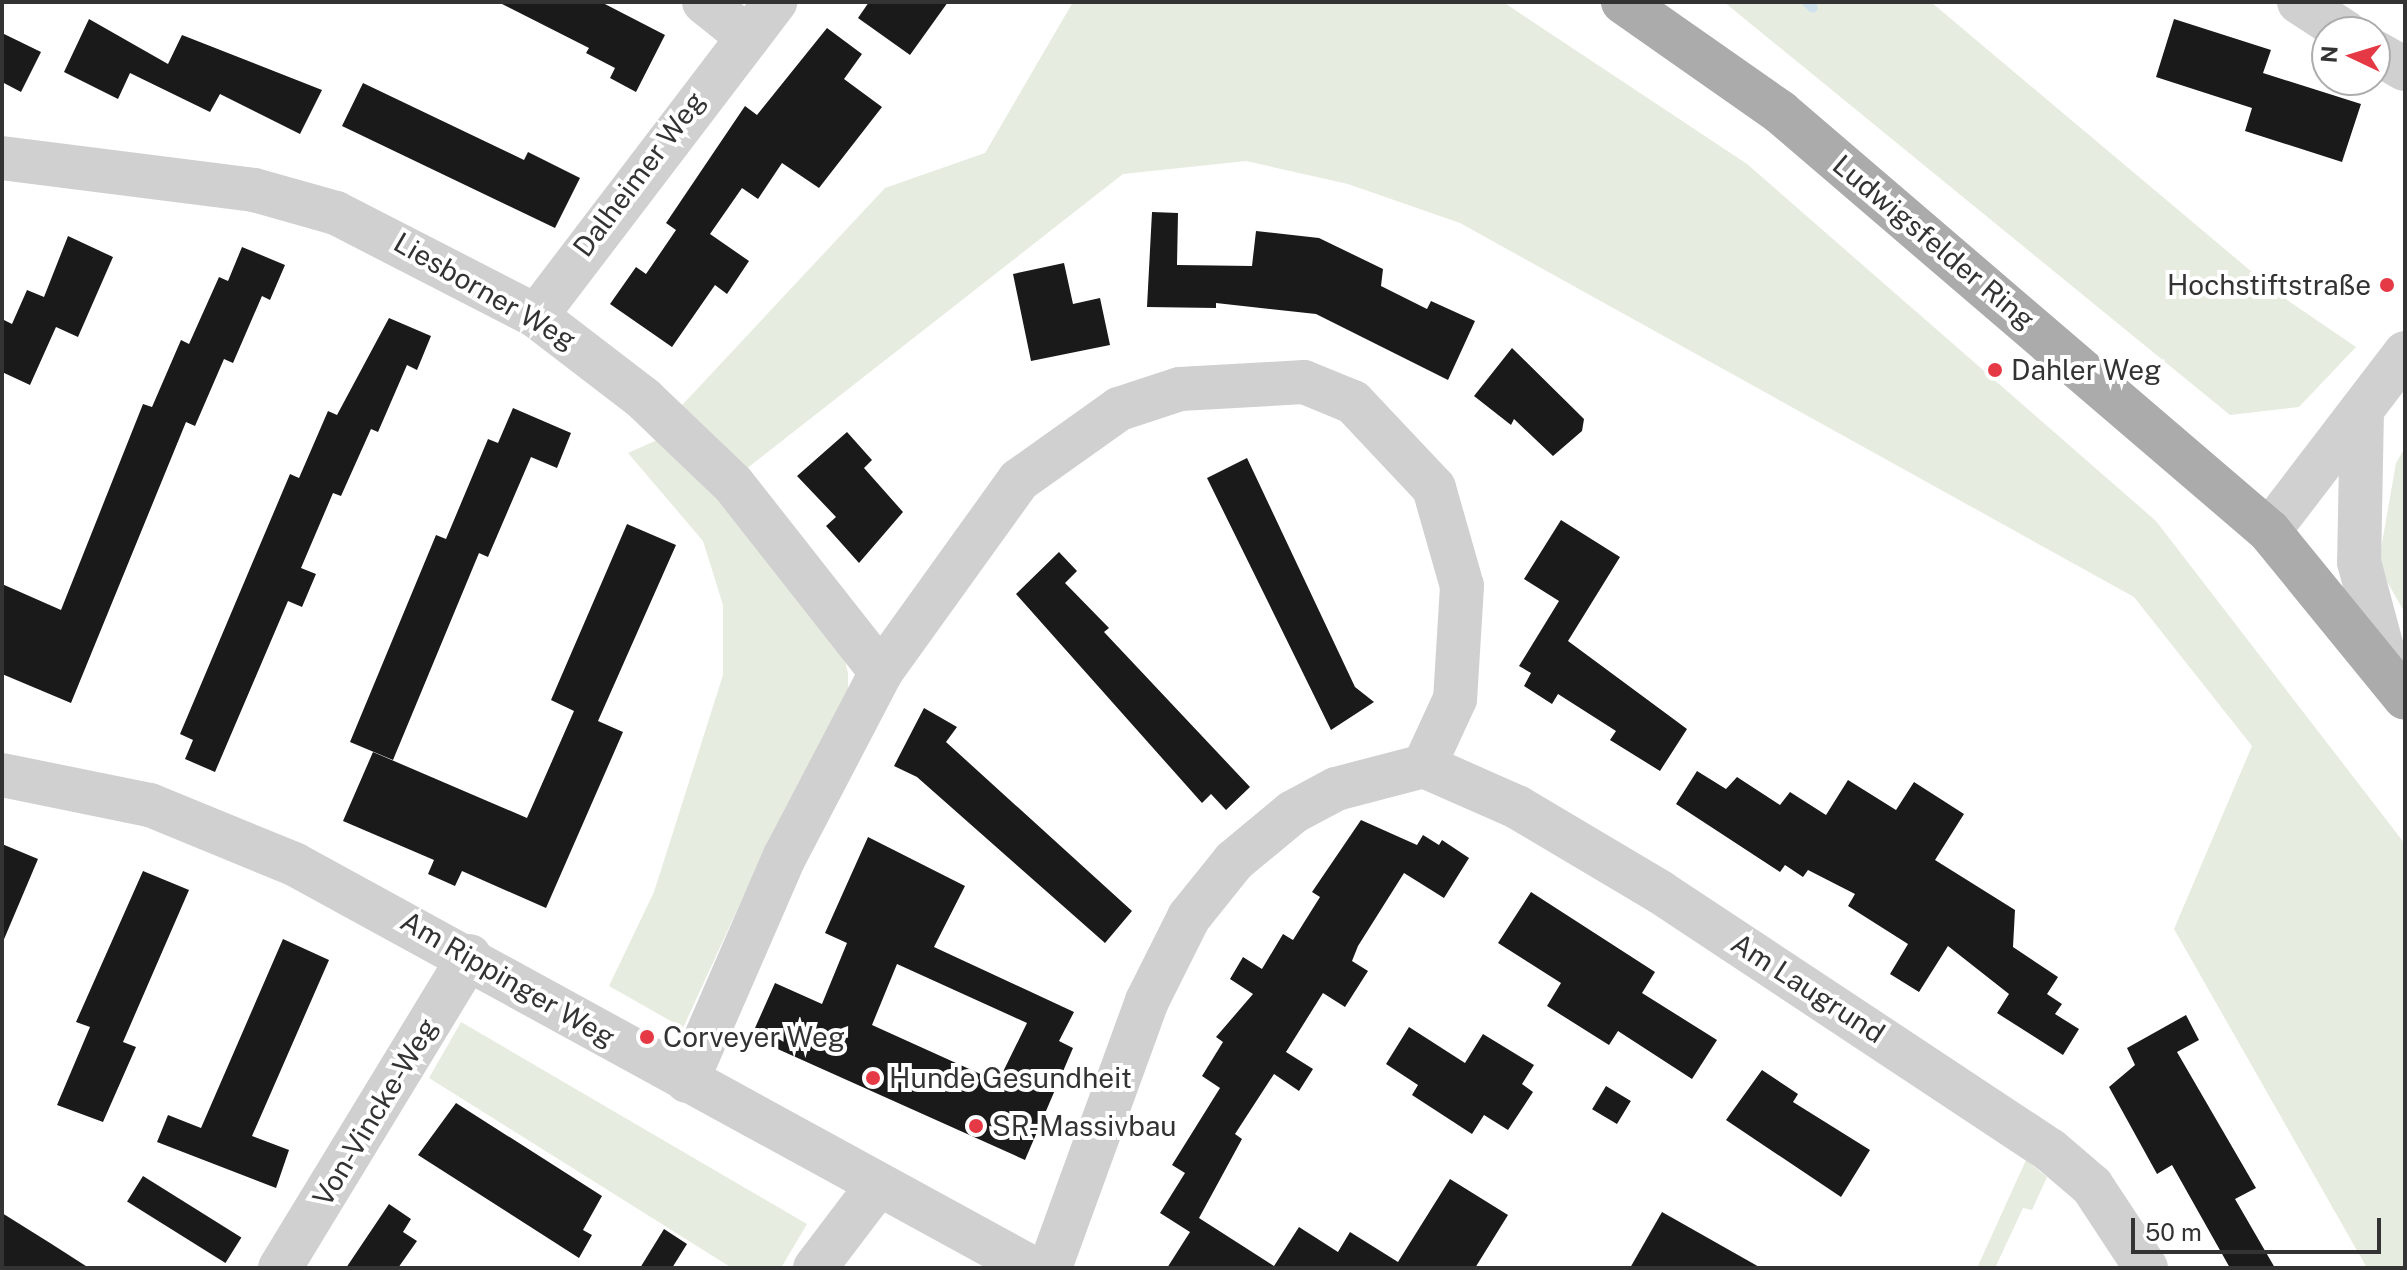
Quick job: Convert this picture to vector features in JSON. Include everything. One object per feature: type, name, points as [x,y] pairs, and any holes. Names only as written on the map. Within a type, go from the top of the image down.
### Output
[{"type":"main road","name":"Ludwigsfelder Ring","points":[[1623,2],[1780,112],[2269,531],[2398,688]]},
{"type":"street","points":[[704,2],[745,35]]},
{"type":"street","name":"Dalheimer Weg","points":[[536,316],[745,35],[775,2]]},
{"type":"street","points":[[2299,2],[2320,16]]},
{"type":"street","name":"Liesborner Weg","points":[[2,158],[254,190],[336,213],[536,316],[623,381],[722,473],[881,672]]},
{"type":"street","points":[[2269,531],[2405,353]]},
{"type":"street","points":[[687,1081],[785,856],[881,672],[1019,480],[1067,440],[1119,409],[1180,389],[1304,382],[1353,402],[1397,441],[1434,488],[1462,586],[1462,669],[1424,766],[1336,789],[1293,812],[1234,861],[1189,917],[1147,1001],[1050,1268]]},
{"type":"street","name":"Ludwigsfelder Ring","points":[[2362,410],[2359,562],[2398,688]]},
{"type":"street","name":"Am Laugrund","points":[[1424,766],[1517,807],[1660,892],[2050,1150],[2092,1186],[2146,1268]]},
{"type":"street","name":"Am Rippinger Weg","points":[[2,775],[75,786],[216,828],[470,956],[687,1081],[1032,1268]]},
{"type":"street","name":"Von-Vincke-Weg","points":[[280,1268],[470,956]]},
{"type":"street","points":[[815,1268],[878,1185]]},
{"type":"shaded area","points":[[1073,2],[1503,2],[1747,164],[2156,521],[2405,844],[2405,1268],[2367,1268],[2174,929],[2252,746],[2134,597],[1460,223],[1348,184],[1246,161],[1123,174],[737,476],[670,418],[885,188],[985,153]]},
{"type":"shaded area","points":[[1724,2],[1931,2],[2277,293],[2356,347],[2299,407],[2230,415]]},
{"type":"shaded area","points":[[664,437],[719,494],[844,657],[848,673],[848,695],[765,849],[683,1028],[609,986],[654,892],[723,675],[723,605],[703,541],[628,453]]},
{"type":"shaded area","points":[[2405,448],[2405,613],[2378,566],[2396,463]]},
{"type":"shaded area","points":[[461,1022],[807,1224],[781,1268],[732,1268],[429,1078]]},
{"type":"shaded area","points":[[2026,1160],[2047,1177],[2032,1210],[2023,1208],[1995,1268],[1977,1268]]},
{"type":"building","points":[[498,2],[601,2],[665,35],[636,92],[610,78],[615,68],[586,53],[589,48]]},
{"type":"building","points":[[869,2],[948,2],[910,55],[858,18]]},
{"type":"building","points":[[89,19],[168,64],[182,35],[322,90],[300,134],[220,94],[210,112],[130,73],[118,99],[64,72]]},
{"type":"building","points":[[2174,19],[2271,50],[2263,73],[2311,88],[2311,96],[2336,96],[2361,104],[2342,162],[2245,131],[2252,108],[2156,77]]},
{"type":"building","points":[[827,28],[862,54],[844,79],[882,107],[819,188],[782,163],[758,199],[742,188],[710,234],[749,261],[727,294],[715,285],[672,347],[610,304],[636,267],[646,274],[676,230],[666,223],[745,106],[757,115]]},
{"type":"building","points":[[2,33],[41,52],[21,92],[2,82]]},
{"type":"building","points":[[363,83],[524,160],[528,152],[580,178],[555,228],[342,126]]},
{"type":"building","points":[[1152,212],[1178,213],[1177,265],[1252,266],[1256,231],[1319,238],[1383,269],[1381,286],[1427,309],[1431,301],[1475,321],[1448,380],[1316,314],[1216,303],[1216,308],[1147,307]]},
{"type":"building","points":[[68,236],[113,257],[78,337],[56,327],[30,385],[2,372],[2,319],[12,324],[27,290],[44,297]]},
{"type":"building","points":[[242,247],[285,265],[270,300],[262,296],[233,363],[224,359],[195,426],[186,422],[71,703],[2,674],[2,584],[61,610],[143,404],[152,407],[181,340],[189,344],[219,277],[228,281]]},
{"type":"building","points":[[1064,263],[1073,304],[1100,298],[1110,345],[1031,361],[1013,274]]},
{"type":"building","points":[[389,318],[431,336],[417,370],[407,365],[378,432],[371,429],[341,496],[333,493],[301,568],[316,574],[302,607],[288,601],[215,772],[185,759],[193,740],[180,734],[290,474],[299,478],[328,411],[337,415]]},
{"type":"building","points":[[1512,348],[1584,419],[1582,431],[1553,456],[1514,419],[1511,425],[1474,396]]},
{"type":"building","points":[[513,408],[571,433],[557,468],[531,457],[488,557],[479,553],[393,760],[350,742],[436,535],[446,539],[488,439],[498,443]]},
{"type":"building","points":[[847,432],[872,460],[864,468],[903,512],[859,563],[826,526],[836,517],[797,476]]},
{"type":"building","points":[[1247,458],[1355,687],[1374,702],[1331,730],[1207,478]]},
{"type":"building","points":[[1561,520],[1620,557],[1568,641],[1687,729],[1660,771],[1610,740],[1616,731],[1558,694],[1552,704],[1524,686],[1531,673],[1519,666],[1559,601],[1524,579]]},
{"type":"building","points":[[627,524],[676,545],[598,721],[623,732],[546,908],[462,871],[455,886],[428,874],[434,860],[343,821],[373,752],[527,818],[574,711],[551,700]]},
{"type":"building","points":[[1059,552],[1077,571],[1065,583],[1109,628],[1104,632],[1250,787],[1226,810],[1211,794],[1202,803],[1016,594]]},
{"type":"building","points":[[924,708],[957,727],[946,742],[1132,911],[1105,943],[917,777],[894,766]]},
{"type":"building","points":[[1697,771],[1726,789],[1737,777],[1780,805],[1790,792],[1826,815],[1848,780],[1896,810],[1914,782],[1964,814],[1935,860],[2015,910],[2013,947],[2058,977],[2047,994],[2062,1004],[2055,1014],[2079,1029],[2063,1055],[1997,1013],[2009,994],[1948,946],[1919,992],[1890,974],[1908,944],[1848,906],[1855,894],[1808,870],[1803,877],[1785,865],[1780,872],[1676,804]]},
{"type":"building","points":[[1361,820],[1417,845],[1423,835],[1439,845],[1442,840],[1469,858],[1444,898],[1404,873],[1358,946],[1352,961],[1368,971],[1345,1007],[1323,993],[1286,1052],[1313,1069],[1299,1091],[1274,1074],[1235,1134],[1242,1139],[1199,1218],[1274,1266],[1299,1227],[1338,1252],[1350,1232],[1398,1262],[1450,1179],[1508,1215],[1475,1268],[1167,1268],[1190,1232],[1160,1213],[1185,1173],[1172,1165],[1220,1088],[1202,1076],[1223,1042],[1216,1037],[1253,994],[1230,979],[1243,957],[1262,969],[1283,934],[1293,940],[1320,897],[1312,892]]},
{"type":"building","points":[[868,837],[965,886],[934,947],[1074,1012],[1059,1041],[1073,1048],[1025,1160],[751,1037],[775,983],[822,1004],[847,943],[825,933]],"holes":[[[897,964],[1027,1023],[998,1082],[872,1025]]]},
{"type":"building","points":[[2,844],[38,859],[2,944]]},
{"type":"building","points":[[143,871],[189,890],[123,1042],[136,1047],[103,1122],[57,1105],[90,1027],[76,1022]]},
{"type":"building","points":[[1531,892],[1655,972],[1642,993],[1717,1040],[1692,1079],[1618,1031],[1609,1045],[1547,1006],[1561,983],[1498,943]]},
{"type":"building","points":[[283,939],[329,960],[252,1136],[289,1150],[276,1188],[157,1142],[168,1115],[201,1128]]},
{"type":"building","points":[[2186,1015],[2199,1040],[2177,1052],[2256,1188],[2235,1199],[2275,1268],[2230,1268],[2172,1165],[2157,1174],[2109,1087],[2135,1065],[2127,1048]]},
{"type":"building","points":[[1409,1027],[1465,1063],[1483,1034],[1534,1065],[1522,1084],[1533,1092],[1508,1130],[1484,1115],[1472,1134],[1412,1095],[1418,1085],[1386,1064]]},
{"type":"building","points":[[1762,1070],[1798,1094],[1793,1102],[1870,1150],[1841,1197],[1726,1120]]},
{"type":"building","points":[[1606,1086],[1631,1101],[1617,1124],[1592,1109]]},
{"type":"building","points":[[456,1103],[602,1196],[583,1230],[592,1235],[579,1258],[418,1155]]},
{"type":"building","points":[[143,1176],[241,1237],[225,1263],[127,1201]]},
{"type":"building","points":[[389,1204],[411,1219],[403,1232],[417,1241],[398,1268],[346,1268]]},
{"type":"building","points":[[1662,1212],[1761,1268],[1630,1268]]},
{"type":"building","points":[[2,1213],[50,1243],[89,1268],[2,1268]]},
{"type":"building","points":[[664,1229],[687,1244],[672,1268],[640,1268]]},
{"type":"waterway","points":[[1807,2],[1813,8]]},
{"type":"place","name":"Hochstiftstraße","points":[[2387,285]]},
{"type":"place","name":"Dahler Weg","points":[[1995,370]]},
{"type":"place","name":"Corveyer Weg","points":[[647,1037]]},
{"type":"place","name":"Hunde Gesundheit","points":[[873,1078]]},
{"type":"place","name":"SR-Massivbau","points":[[976,1126]]}]
